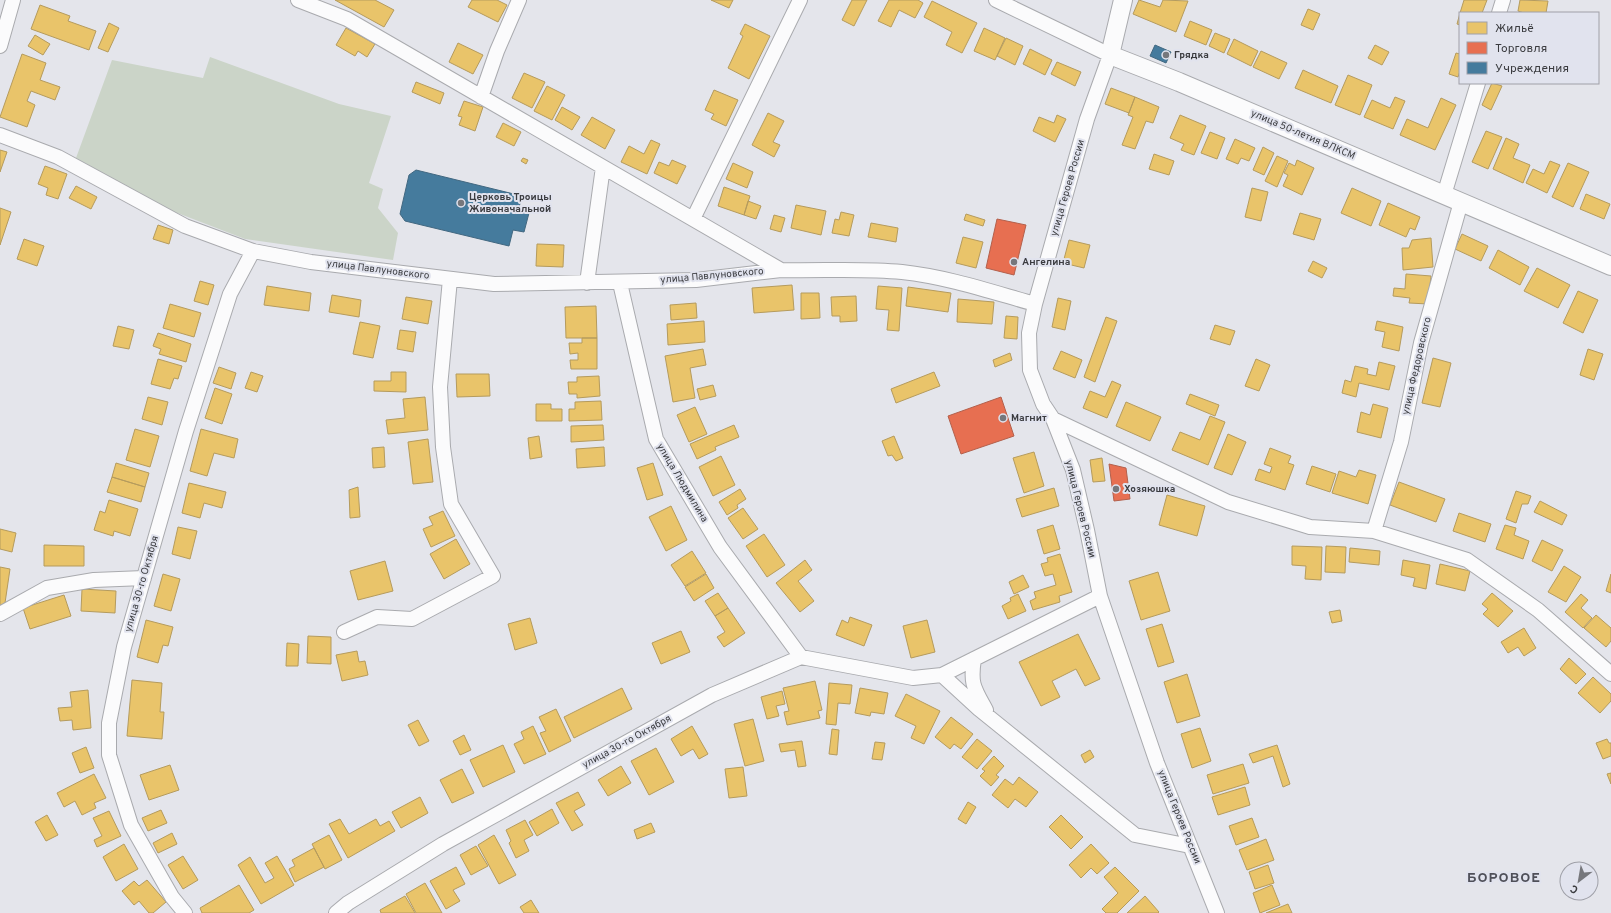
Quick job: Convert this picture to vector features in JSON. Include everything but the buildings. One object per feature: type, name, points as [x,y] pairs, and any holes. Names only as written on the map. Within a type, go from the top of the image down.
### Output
[{"type":"street","points":[[0,46],[13,0]]},
{"type":"street","name":"улица Павлуновского","points":[[298,0],[347,19],[781,270]]},
{"type":"street","points":[[481,97],[497,51],[519,0]]},
{"type":"street","points":[[693,219],[800,0]]},
{"type":"street","name":"улица 50-летия ВЛКСМ","points":[[996,0],[1110,55],[1179,82],[1611,266]]},
{"type":"street","points":[[1110,55],[1123,0]]},
{"type":"street","points":[[1499,12],[1503,0]]},
{"type":"street","name":"улица Героев России","points":[[1110,55],[1087,119],[1035,304],[1029,333],[1030,370],[1044,404],[1053,419],[1073,470],[1100,596],[1157,763],[1217,913]]},
{"type":"street","points":[[1444,195],[1478,84]]},
{"type":"street","name":"улица Павлуновского","points":[[0,135],[58,157],[185,226],[253,251],[311,262],[494,284],[620,283],[696,280],[781,270],[858,269],[904,272],[964,283],[1035,304]]},
{"type":"street","points":[[587,283],[603,167]]},
{"type":"street","name":"улица Федоровского","points":[[1374,531],[1400,442],[1421,343],[1461,202]]},
{"type":"street","name":"улица 30-го Октября","points":[[185,913],[172,897],[131,825],[109,755],[109,723],[124,647],[186,431],[230,294],[253,251]]},
{"type":"street","points":[[344,632],[378,617],[412,619],[493,576],[452,504],[444,454],[440,387],[450,279]]},
{"type":"street","name":"улица Людмилина","points":[[620,283],[656,439],[720,547],[801,657]]},
{"type":"street","points":[[1053,419],[1228,502],[1310,527],[1374,531],[1467,560],[1538,610],[1611,674]]},
{"type":"street","points":[[0,614],[47,588],[94,580],[144,578]]},
{"type":"street","points":[[801,657],[913,678],[942,675],[1100,596]]},
{"type":"street","name":"улица 30-го Октября","points":[[336,913],[443,844],[712,695],[801,657]]},
{"type":"street","points":[[974,659],[972,677],[975,692],[990,718]]},
{"type":"street","points":[[942,675],[990,718],[1135,835],[1190,846]]},
{"type":"shaded area","points":[[210,57],[339,104],[391,116],[369,183],[383,189],[378,208],[398,233],[393,260],[245,239],[167,209],[76,158],[112,60],[203,78]]},
{"type":"place","name":"Грядка","points":[[1166,55]]},
{"type":"place","name":"Церковь Троицы Живоначальной","points":[[461,203]]},
{"type":"place","name":"Ангелина","points":[[1014,262]]},
{"type":"place","name":"Магнит","points":[[1003,418]]},
{"type":"place","name":"Хозяюшка","points":[[1116,489]]},
{"type":"district","name":"БОРОВОЕ","points":[[1504,878]]}]
